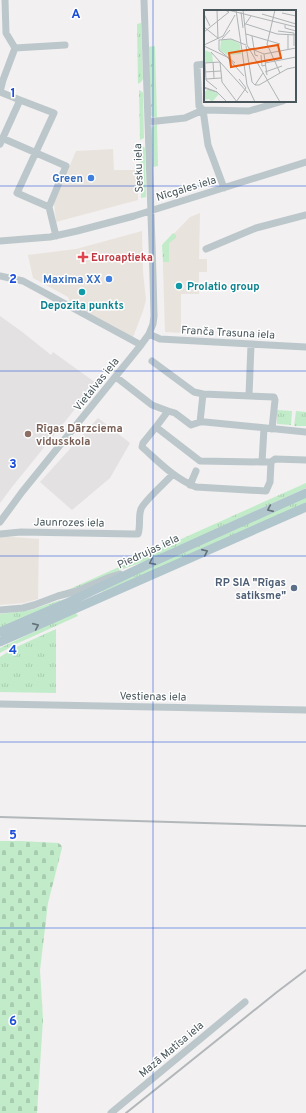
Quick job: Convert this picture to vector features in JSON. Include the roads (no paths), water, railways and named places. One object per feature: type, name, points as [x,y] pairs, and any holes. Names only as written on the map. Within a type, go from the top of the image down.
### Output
[{"type":"main road","name":"Piedrujas iela","points":[[0,632],[74,600],[134,571],[306,493]]},
{"type":"main road","points":[[0,642],[306,507]]},
{"type":"street","points":[[5,0],[6,34],[15,48]]},
{"type":"street","name":"Sesku iela","points":[[144,0],[154,316],[152,329],[149,334]]},
{"type":"street","points":[[15,48],[65,45]]},
{"type":"street","points":[[15,48],[0,92],[54,113],[17,193],[49,207]]},
{"type":"street","points":[[204,64],[198,65],[199,106],[203,110],[208,145],[224,188]]},
{"type":"street","points":[[20,100],[1,141],[36,153],[66,166],[49,207],[56,236]]},
{"type":"street","points":[[148,122],[185,118],[203,110],[248,111],[280,102]]},
{"type":"street","name":"Nīcgales iela","points":[[0,241],[56,236],[84,229],[151,211],[306,162]]},
{"type":"street","points":[[206,249],[256,228],[306,215]]},
{"type":"street","points":[[0,276],[23,281],[142,345]]},
{"type":"street","name":"Franča Trasuna iela","points":[[149,334],[160,339],[306,347]]},
{"type":"street","name":"Vietalvas iela","points":[[0,522],[24,490],[142,345],[149,334]]},
{"type":"street","points":[[249,395],[251,345]]},
{"type":"street","points":[[152,361],[194,392],[203,394],[274,397],[272,429]]},
{"type":"street","points":[[116,376],[152,405],[175,413],[191,425],[200,422],[306,432]]},
{"type":"street","points":[[200,422],[203,394]]},
{"type":"street","points":[[168,411],[143,443],[142,447],[173,474],[190,485],[196,487],[266,491],[270,482],[271,462]]},
{"type":"street","points":[[156,427],[198,466],[271,462],[275,459],[306,460]]},
{"type":"street","points":[[262,462],[264,428]]},
{"type":"street","points":[[190,485],[198,466]]},
{"type":"street","name":"Jaunrozes iela","points":[[0,534],[21,532],[138,534],[140,530],[141,507],[173,474]]},
{"type":"street","points":[[0,610],[34,605],[77,591],[110,577],[134,571]]},
{"type":"street","name":"Vestienas iela","points":[[0,704],[306,710]]},
{"type":"street","name":"Mazā Matīsa iela","points":[[111,1113],[245,1002]]},
{"type":"railway","points":[[0,817],[306,826]]},
{"type":"railway","points":[[126,1113],[306,970]]},
{"type":"place","name":"Green","points":[[91,178]]},
{"type":"place","name":"Euroaptieka","points":[[83,257]]},
{"type":"place","name":"Maxima XX","points":[[109,279]]},
{"type":"place","name":"Prolatio group","points":[[179,286]]},
{"type":"place","name":"Depozīta punkts","points":[[82,292]]},
{"type":"place","name":"Rīgas Dārzciema vidusskola","points":[[28,434]]},
{"type":"place","name":"RP SIA \"Rīgas satiksme\"","points":[[294,588]]}]
